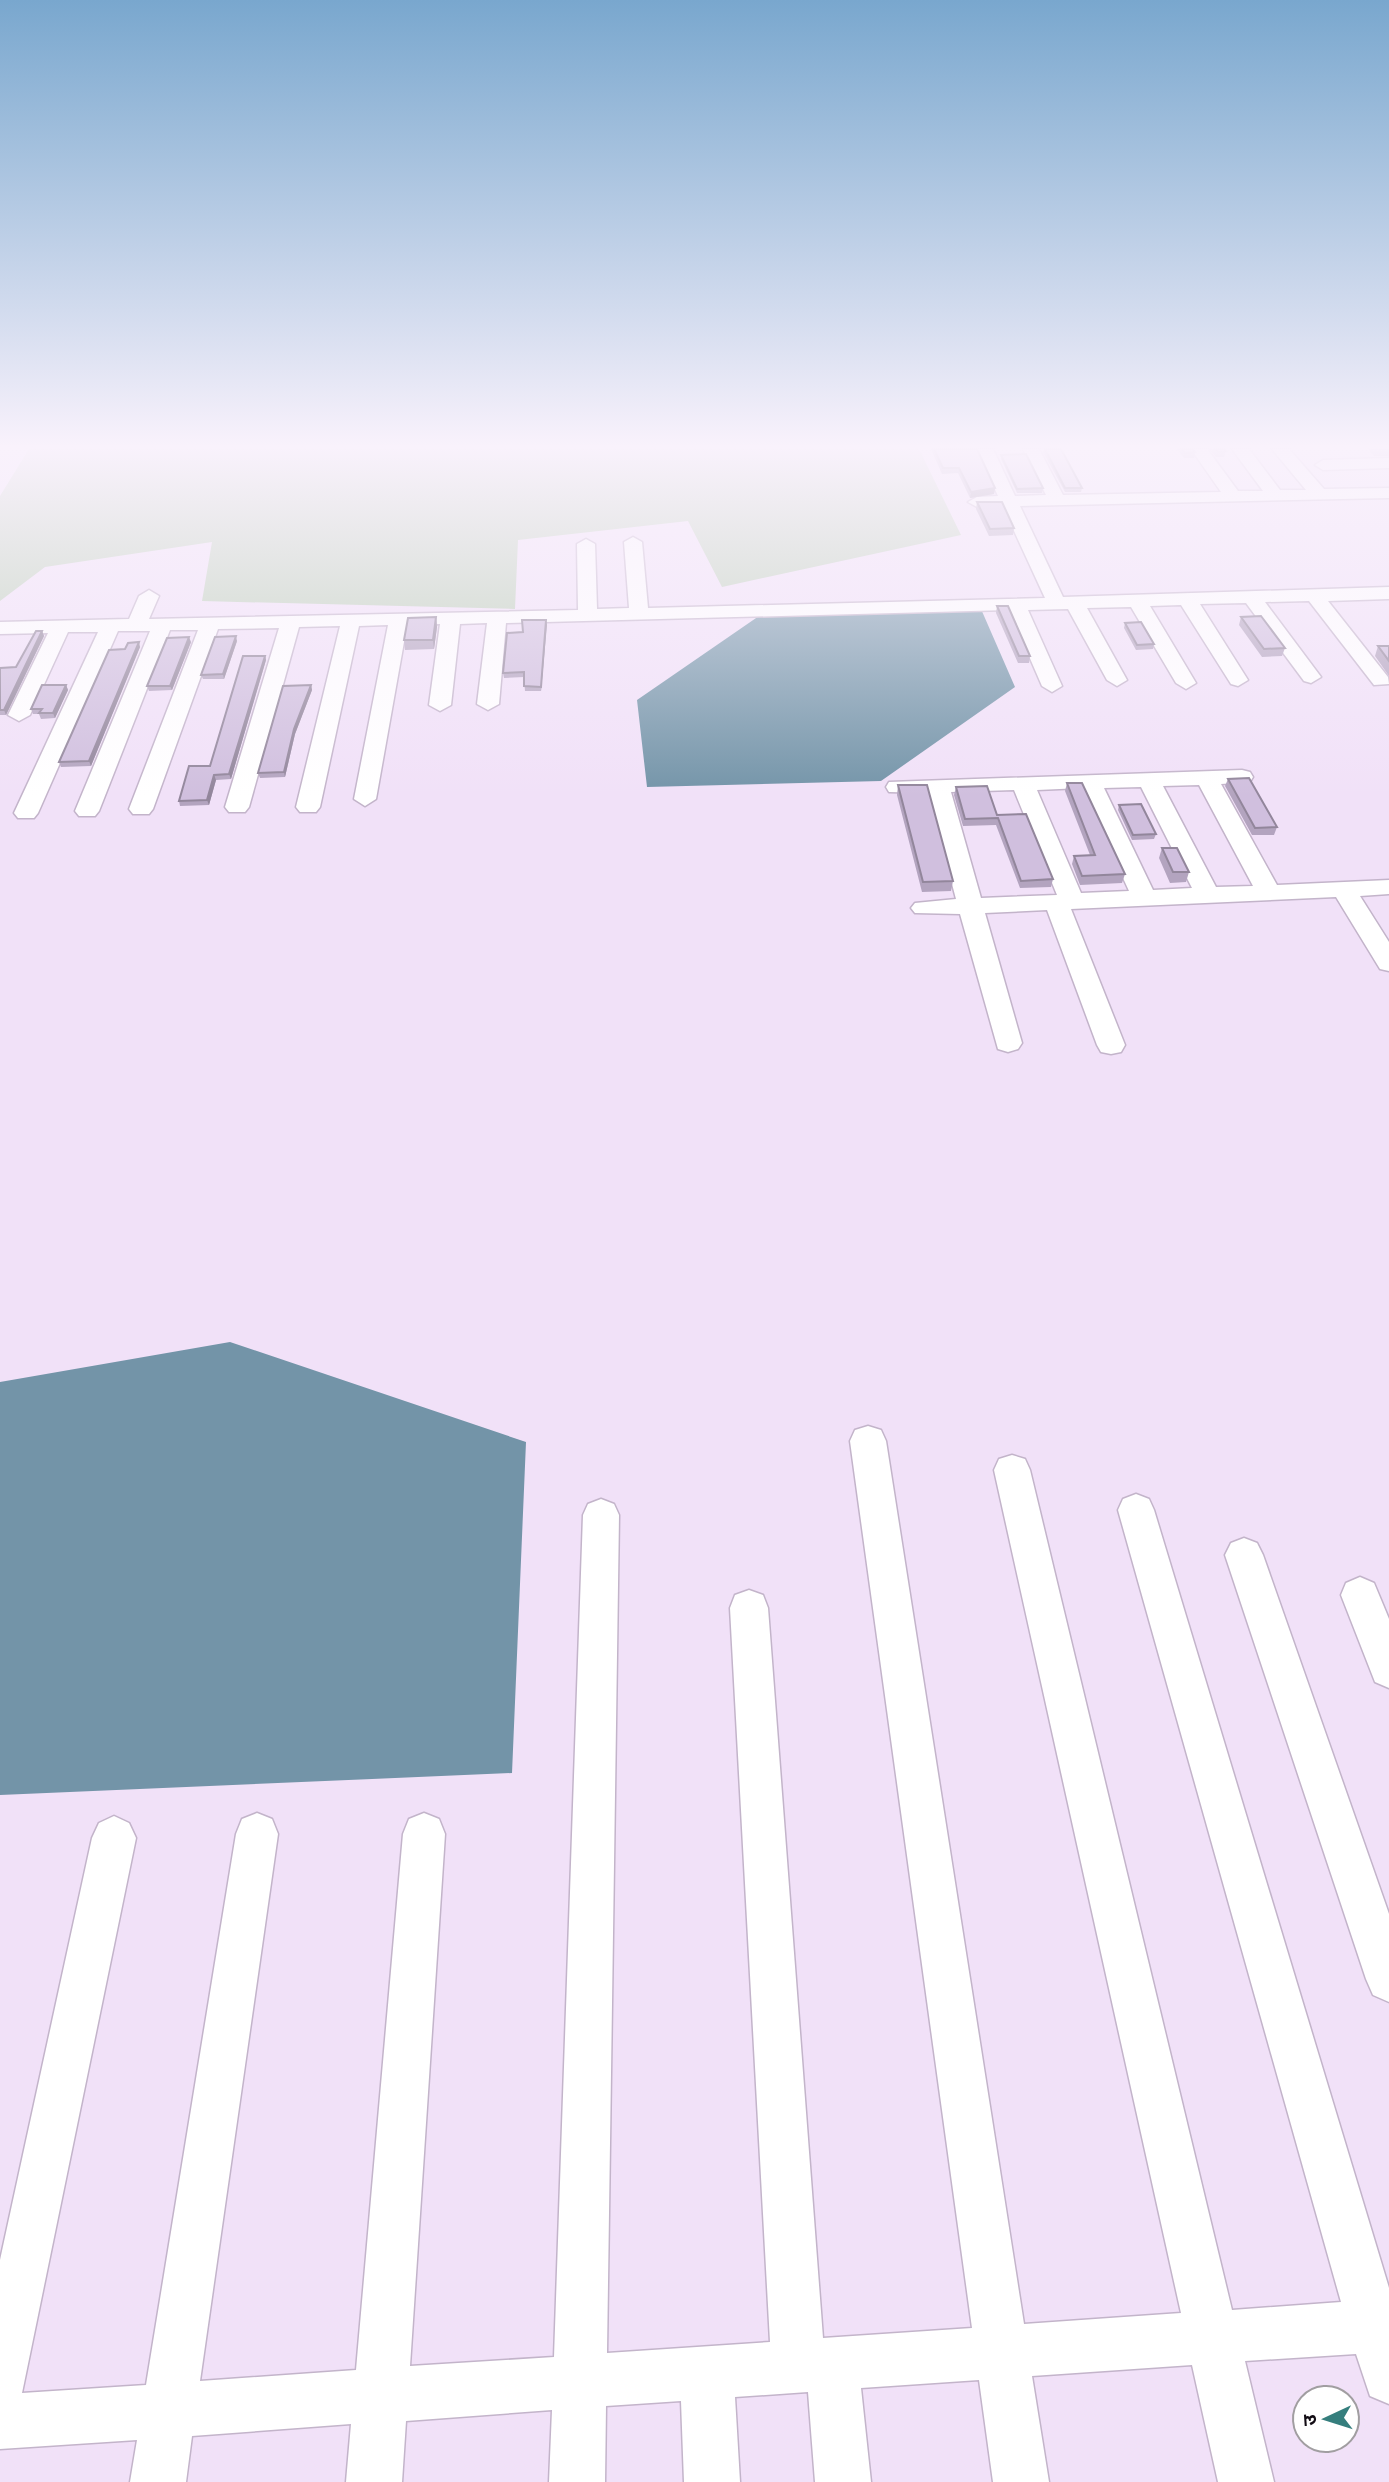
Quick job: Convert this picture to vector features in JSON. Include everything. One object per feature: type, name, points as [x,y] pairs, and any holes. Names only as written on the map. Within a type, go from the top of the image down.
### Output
[{"type":"street","points":[[587,565],[588,614]]},
{"type":"street","points":[[635,565],[639,613]]},
{"type":"street","points":[[1044,565],[1065,602],[1117,680]]},
{"type":"street","points":[[3,633],[61,626],[1389,593]]},
{"type":"street","points":[[1313,594],[1381,681]]},
{"type":"street","points":[[1250,595],[1311,677]]},
{"type":"street","points":[[137,624],[149,596]]},
{"type":"street","points":[[1185,597],[1238,680]]},
{"type":"street","points":[[1136,600],[1186,683]]},
{"type":"street","points":[[1015,603],[1052,686]]},
{"type":"street","points":[[488,704],[496,616]]},
{"type":"street","points":[[440,705],[451,617]]},
{"type":"street","points":[[365,799],[399,618]]},
{"type":"street","points":[[308,807],[351,619]]},
{"type":"street","points":[[237,807],[291,620]]},
{"type":"street","points":[[141,809],[211,622]]},
{"type":"street","points":[[87,811],[163,624]]},
{"type":"street","points":[[26,813],[111,625]]},
{"type":"street","points":[[19,715],[61,626]]},
{"type":"street","points":[[897,787],[1242,777]]},
{"type":"street","points":[[1208,779],[1269,892]]},
{"type":"street","points":[[1090,781],[1144,898]]},
{"type":"street","points":[[1149,781],[1208,895]]},
{"type":"street","points":[[1023,784],[1111,1045]]},
{"type":"street","points":[[938,786],[1008,1043]]},
{"type":"street","points":[[924,908],[1389,887]]},
{"type":"street","points":[[1344,889],[1378,927],[1389,963]]},
{"type":"street","points":[[868,1441],[1021,2482]]},
{"type":"street","points":[[1012,1470],[1246,2482]]},
{"type":"street","points":[[1136,1510],[1382,2325],[1389,2377]]},
{"type":"street","points":[[578,2482],[578,2382],[601,1515]]},
{"type":"street","points":[[1244,1555],[1389,1979]]},
{"type":"street","points":[[1360,1595],[1389,1669]]},
{"type":"street","points":[[749,1608],[815,2365],[843,2482]]},
{"type":"street","points":[[158,2482],[257,1834]]},
{"type":"street","points":[[374,2482],[424,1835]]},
{"type":"street","points":[[0,2382],[114,1838]]},
{"type":"street","points":[[0,2422],[1382,2325]]},
{"type":"street","points":[[708,2373],[712,2482]]},
{"type":"green space","points":[[0,565],[60,565],[45,567],[0,601]]},
{"type":"green space","points":[[208,565],[517,565],[515,609],[202,601]]},
{"type":"green space","points":[[711,565],[824,565],[722,587]]},
{"type":"water","points":[[981,609],[1015,687],[881,781],[647,787],[637,700],[759,616]]},
{"type":"water","points":[[230,1342],[526,1442],[512,1773],[0,1795],[0,1382]]},
{"type":"building","points":[[997,606],[1008,606],[1030,656],[1019,656]]},
{"type":"building","points":[[1261,616],[1285,648],[1264,649],[1241,617]]},
{"type":"building","points":[[436,617],[433,640],[404,640],[408,618]]},
{"type":"building","points":[[522,620],[546,620],[541,687],[524,686],[524,672],[503,673],[507,633],[523,632]]},
{"type":"building","points":[[1141,622],[1154,644],[1137,645],[1125,623]]},
{"type":"building","points":[[36,631],[42,631],[4,710],[0,710],[0,668],[16,667]]},
{"type":"building","points":[[236,636],[223,674],[201,675],[215,637]]},
{"type":"building","points":[[189,637],[170,686],[147,686],[167,638]]},
{"type":"building","points":[[139,642],[89,761],[59,762],[109,650],[125,649],[128,643]]},
{"type":"building","points":[[1378,646],[1389,646],[1389,661]]},
{"type":"building","points":[[243,656],[265,656],[229,774],[214,775],[207,800],[179,801],[189,766],[210,766]]},
{"type":"building","points":[[42,685],[66,685],[53,713],[39,713],[42,709],[31,709]]},
{"type":"building","points":[[311,685],[294,729],[284,772],[258,773],[283,686]]},
{"type":"building","points":[[1249,778],[1277,827],[1255,828],[1228,779]]},
{"type":"building","points":[[1067,783],[1082,783],[1125,874],[1082,876],[1074,856],[1095,855]]},
{"type":"building","points":[[898,785],[927,785],[953,881],[923,882]]},
{"type":"building","points":[[987,786],[997,815],[1026,814],[1053,879],[1021,881],[998,818],[965,819],[956,787]]},
{"type":"building","points":[[1141,804],[1156,834],[1133,835],[1119,805]]},
{"type":"building","points":[[1162,848],[1177,848],[1189,872],[1173,872]]}]
